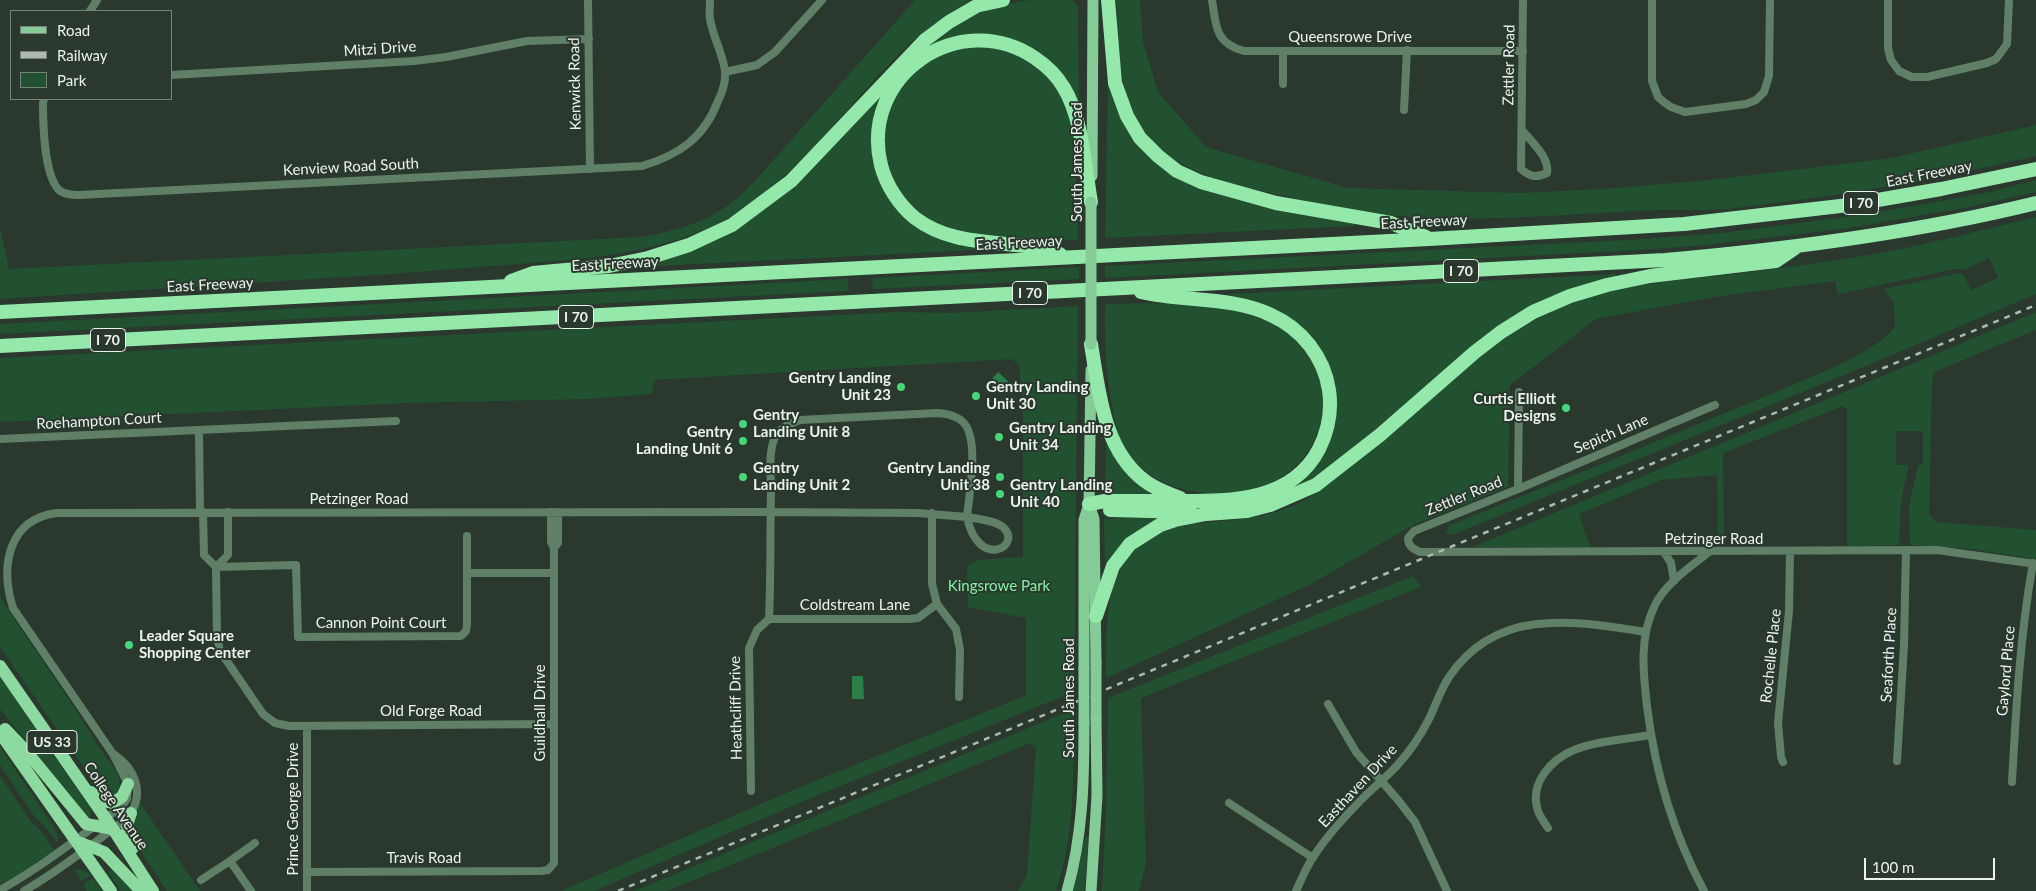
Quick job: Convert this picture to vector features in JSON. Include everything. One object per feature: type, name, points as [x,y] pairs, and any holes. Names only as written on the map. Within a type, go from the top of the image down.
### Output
[{"type":"highway","points":[[498,286],[533,273],[609,266],[648,258],[689,246],[732,225],[791,180],[925,40],[949,22],[982,3],[1003,0]]},
{"type":"highway","points":[[1108,0],[1115,83],[1127,116],[1140,138],[1177,171],[1201,182],[1276,203],[1391,223],[1429,239]]},
{"type":"highway","points":[[1068,257],[1042,248],[986,243],[953,237],[930,228],[914,217],[890,187],[879,158],[878,136],[880,118],[889,93],[905,72],[918,60],[933,51],[949,46],[983,41],[1009,46],[1026,52],[1053,73],[1064,87],[1070,99],[1075,113],[1091,202]]},
{"type":"highway","name":"East Freeway","points":[[0,312],[1429,239],[1684,224],[1764,216],[1898,197],[2036,169]]},
{"type":"highway","name":"I 70","points":[[0,346],[1665,260],[1796,247],[1918,228],[2036,203]]},
{"type":"highway","points":[[1096,616],[1108,576],[1117,560],[1130,544],[1160,525],[1206,514],[1258,508],[1288,498],[1316,485],[1351,458],[1450,372],[1501,332],[1551,304],[1588,290],[1650,276],[1776,261],[1796,247]]},
{"type":"highway","points":[[1089,504],[1105,501],[1188,501],[1247,498],[1278,488],[1306,468],[1323,441],[1330,413],[1327,380],[1319,358],[1295,330],[1272,316],[1230,304],[1162,297],[1125,288]]},
{"type":"highway","points":[[1091,344],[1103,409],[1119,452],[1125,461],[1145,481],[1188,501]]},
{"type":"highway","points":[[1089,504],[1105,510],[1188,511],[1206,514]]},
{"type":"highway","name":"College Avenue","points":[[0,666],[82,786],[105,824],[153,891]]},
{"type":"highway","points":[[0,725],[27,752],[86,824],[105,824]]},
{"type":"highway","name":"US 33","points":[[0,732],[76,841],[86,849],[111,891]]},
{"type":"highway","points":[[82,786],[103,801],[112,803],[122,797],[128,784]]},
{"type":"highway","points":[[131,813],[127,823],[128,840],[154,879],[157,891]]},
{"type":"highway","points":[[86,849],[104,852],[128,875],[141,891]]},
{"type":"main road","name":"South James Road","points":[[1067,891],[1076,854],[1082,814],[1084,520],[1089,504],[1093,0]]},
{"type":"main road","name":"South James Road","points":[[1089,504],[1094,519],[1097,796],[1091,891]]},
{"type":"street","name":"Kenwick Road","points":[[588,0],[590,169]]},
{"type":"street","points":[[710,0],[710,18],[725,72],[756,65],[775,52],[822,0]]},
{"type":"street","name":"Queensrowe Drive","points":[[1212,0],[1216,27],[1221,39],[1231,48],[1244,51],[1523,51]]},
{"type":"street","name":"Zettler Road","points":[[1522,130],[1545,159],[1548,166],[1547,173],[1539,177],[1529,176],[1521,169],[1523,0]]},
{"type":"street","points":[[1652,0],[1652,81],[1658,97],[1664,103],[1678,110],[1693,112],[1746,104],[1761,96],[1768,84],[1769,76],[1770,0]]},
{"type":"street","points":[[1888,0],[1888,48],[1891,60],[1898,71],[1912,77],[1926,77],[1987,63],[1996,59],[2007,44],[2009,0]]},
{"type":"street","name":"Mitzi Drive","points":[[172,75],[414,62],[527,42],[588,39]]},
{"type":"street","points":[[1404,110],[1406,50]]},
{"type":"street","points":[[1283,51],[1283,84]]},
{"type":"street","name":"Kenview Road South","points":[[44,100],[44,142],[55,184],[61,191],[79,196],[642,166],[672,155],[701,133],[713,115],[721,94],[725,72]]},
{"type":"street","name":"Zettler Road","points":[[1414,531],[1518,489],[1519,392]]},
{"type":"street","name":"Sepich Lane","points":[[1518,489],[1715,406]]},
{"type":"street","points":[[769,619],[772,450],[776,436],[786,425],[800,420],[938,413],[951,415],[963,422],[970,433],[972,446],[971,474],[967,517]]},
{"type":"street","name":"Roehampton Court","points":[[0,439],[396,421]]},
{"type":"street","points":[[199,430],[204,555],[216,567],[228,555],[228,512]]},
{"type":"street","name":"Petzinger Road","points":[[128,784],[113,754],[7,598],[1,574],[4,554],[16,532],[25,524],[47,514],[201,512],[932,513],[967,517],[999,525],[1004,528],[1007,534],[1007,541],[1003,547],[997,550],[990,550],[984,547],[969,528],[967,517]]},
{"type":"street","name":"Guildhall Drive","points":[[542,871],[548,870],[554,863],[554,548],[551,542],[554,512]]},
{"type":"street","points":[[932,513],[932,584],[937,604],[956,629],[960,650],[959,697]]},
{"type":"street","name":"Petzinger Road","points":[[1414,531],[1408,538],[1408,542],[1413,549],[1420,552],[1790,552],[1906,550],[1962,553],[2035,563]]},
{"type":"street","name":"Cannon Point Court","points":[[216,567],[296,565],[298,637],[461,636],[466,631],[467,624],[467,536]]},
{"type":"street","name":"Seaforth Place","points":[[1897,761],[1904,645],[1906,550]]},
{"type":"street","points":[[1664,552],[1671,563],[1674,582]]},
{"type":"street","points":[[1704,891],[1687,860],[1676,833],[1657,766],[1644,684],[1643,655],[1646,632],[1656,603],[1674,582],[1709,552]]},
{"type":"street","name":"Rochelle Place","points":[[1783,762],[1778,723],[1790,611],[1790,552]]},
{"type":"street","name":"Gaylord Place","points":[[2012,782],[2024,630],[2035,563]]},
{"type":"street","name":"Prince George Drive","points":[[216,567],[217,637],[220,651],[263,714],[274,723],[289,726],[307,726],[307,891]]},
{"type":"street","points":[[467,573],[554,573]]},
{"type":"street","name":"Coldstream Lane","points":[[769,619],[909,619],[918,618],[937,604]]},
{"type":"street","name":"Heathcliff Drive","points":[[751,792],[749,648],[757,630],[769,619]]},
{"type":"street","name":"Easthaven Drive","points":[[1296,891],[1313,858],[1336,828],[1362,799],[1399,764],[1416,743],[1438,695],[1465,657],[1500,633],[1535,623],[1588,624],[1646,632]]},
{"type":"street","points":[[1328,704],[1356,752],[1415,822],[1447,891]]},
{"type":"street","name":"Old Forge Road","points":[[307,726],[554,724]]},
{"type":"street","points":[[1548,828],[1538,812],[1536,792],[1543,774],[1552,764],[1575,749],[1651,735]]},
{"type":"street","name":"Petzinger Road","points":[[113,754],[122,760],[132,772],[136,783],[137,796],[131,813]]},
{"type":"street","points":[[24,891],[86,849],[105,824],[124,804],[128,794],[128,784]]},
{"type":"street","points":[[1228,803],[1313,858]]},
{"type":"street","points":[[0,890],[22,878],[76,841],[105,824],[131,813]]},
{"type":"street","points":[[201,880],[256,843]]},
{"type":"street","points":[[230,861],[251,891]]},
{"type":"street","name":"Travis Road","points":[[307,872],[542,871]]},
{"type":"green space","points":[[915,0],[971,0],[932,26],[904,49],[807,154],[769,189],[730,217],[690,236],[624,253],[580,259],[391,274],[0,299],[0,227],[9,269],[642,237],[689,225],[721,210],[734,201],[754,182]]},
{"type":"green space","points":[[1031,0],[1069,0],[1074,1],[1078,7],[1079,102],[1054,68],[1042,56],[1026,45],[1008,39],[926,49],[924,47],[949,29],[987,10]]},
{"type":"green space","points":[[1116,0],[1140,0],[1143,42],[1158,92],[1206,147],[1348,188],[1520,193],[1602,189],[1710,180],[1892,158],[2036,125],[2036,156],[1884,187],[1732,208],[1644,210],[1493,218],[1423,218],[1343,209],[1222,181],[1178,162],[1164,152],[1140,125],[1126,91],[1119,56]]},
{"type":"green space","points":[[969,47],[997,49],[1022,58],[1033,64],[1054,82],[1062,94],[1069,112],[1075,143],[1078,240],[1004,238],[964,233],[947,228],[932,221],[917,210],[904,196],[894,180],[885,144],[886,125],[899,89],[913,73],[930,61],[949,52]]},
{"type":"green space","points":[[1108,82],[1111,82],[1167,167],[1356,222],[1355,226],[1105,238]]},
{"type":"green space","points":[[886,84],[880,103],[889,196],[975,246],[976,250],[636,267],[733,228]]},
{"type":"green space","points":[[2036,180],[2036,192],[1969,207],[1850,228],[1706,245],[1105,278],[1105,266],[1627,240],[1722,233],[1868,214],[1990,192]]},
{"type":"green space","points":[[2036,217],[2036,294],[1859,369],[1452,535],[1446,533],[1448,526],[1816,375],[1854,357],[1885,337],[1895,327],[1894,303],[1884,289],[1959,273],[1964,276],[1971,290],[1998,278],[1989,258],[1965,269],[1955,269],[1838,294],[1835,281],[1714,297],[1596,319],[1510,385],[1508,487],[1415,524],[1311,584],[1106,678],[1108,620],[1110,601],[1115,583],[1122,567],[1133,552],[1148,539],[1174,527],[1260,516],[1290,507],[1305,500],[1342,474],[1476,359],[1518,329],[1540,317],[1568,304],[1628,288],[1658,282],[1751,272],[1862,256],[1926,244]]},
{"type":"green space","points":[[1079,267],[1079,279],[873,289],[872,278]]},
{"type":"green space","points":[[1616,274],[1616,277],[1545,299],[1529,307],[1484,337],[1332,466],[1285,493],[1330,435],[1318,347],[1229,298],[1229,294]]},
{"type":"green space","points":[[848,279],[848,291],[0,334],[0,324]]},
{"type":"green space","points":[[1146,303],[1227,308],[1257,316],[1272,323],[1298,342],[1316,368],[1322,385],[1323,402],[1316,436],[1308,451],[1297,465],[1284,476],[1258,488],[1224,494],[1212,494],[1190,491],[1159,480],[1150,475],[1136,462],[1124,446],[1115,421],[1107,368],[1105,304]]},
{"type":"green space","name":"Kingsrowe Park","points":[[1078,306],[1074,692],[818,795],[594,891],[561,891],[793,790],[1026,694],[1026,618],[968,607],[967,566],[978,560],[1023,557],[1023,413],[1019,365],[1012,359],[654,380],[652,394],[588,399],[407,403],[0,422],[0,358],[899,312],[951,313]]},
{"type":"green space","points":[[2036,312],[2036,330],[1934,372],[1932,384],[1929,515],[1937,522],[2036,530],[2036,559],[1972,549],[1910,545],[1909,506],[1918,465],[1923,465],[1923,431],[1896,431],[1896,465],[1909,465],[1901,501],[1899,545],[1847,546],[1847,409],[1843,406],[1723,453],[1724,540],[1718,540],[1717,475],[1661,480],[1579,514],[1590,547],[1473,547]]},
{"type":"green space","points":[[1106,434],[1153,491],[1153,495],[1105,494]]},
{"type":"green space","points":[[1168,516],[1120,548],[1105,564],[1104,519]]},
{"type":"green space","points":[[1413,576],[1421,587],[1141,698],[1146,864],[1139,891],[1102,891],[1106,811],[1108,698]]},
{"type":"green space","points":[[0,594],[3,602],[118,775],[118,791],[110,797],[101,792],[0,647]]},
{"type":"green space","points":[[0,677],[89,806],[91,811],[90,820],[0,709]]},
{"type":"green space","points":[[1074,709],[1070,824],[1067,847],[1056,891],[1018,891],[1027,875],[1036,747],[1030,743],[667,891],[634,891]]},
{"type":"green space","points":[[0,747],[54,827],[58,838],[57,843],[34,816],[0,765]]},
{"type":"green space","points":[[0,776],[31,822],[41,831],[54,850],[17,876],[0,884]]},
{"type":"green space","points":[[140,803],[200,891],[167,891],[136,844],[140,841],[137,837],[133,840],[130,826]]},
{"type":"green space","points":[[1085,837],[1089,837],[1084,891],[1071,891],[1078,871]]},
{"type":"green space","points":[[114,868],[134,891],[121,891],[108,872]]},
{"type":"green space","points":[[74,869],[85,871],[91,875],[81,881]]},
{"type":"green space","points":[[93,878],[102,891],[87,891],[84,887],[84,884]]},
{"type":"shaded area","points":[[998,372],[1013,386],[1006,393],[991,380]]},
{"type":"shaded area","points":[[852,676],[863,676],[864,699],[852,699]]},
{"type":"railway","points":[[618,891],[2036,305]]},
{"type":"place","name":"Gentry Landing Unit 23","points":[[901,387]]},
{"type":"place","name":"Gentry Landing Unit 30","points":[[976,396]]},
{"type":"place","name":"Curtis Elliott Designs","points":[[1566,408]]},
{"type":"place","name":"Gentry Landing Unit 8","points":[[743,424]]},
{"type":"place","name":"Gentry Landing Unit 34","points":[[999,437]]},
{"type":"place","name":"Gentry Landing Unit 6","points":[[743,441]]},
{"type":"place","name":"Gentry Landing Unit 2","points":[[743,477]]},
{"type":"place","name":"Gentry Landing Unit 38","points":[[1000,477]]},
{"type":"place","name":"Gentry Landing Unit 40","points":[[1000,494]]},
{"type":"place","name":"Leader Square Shopping Center","points":[[129,645]]}]
